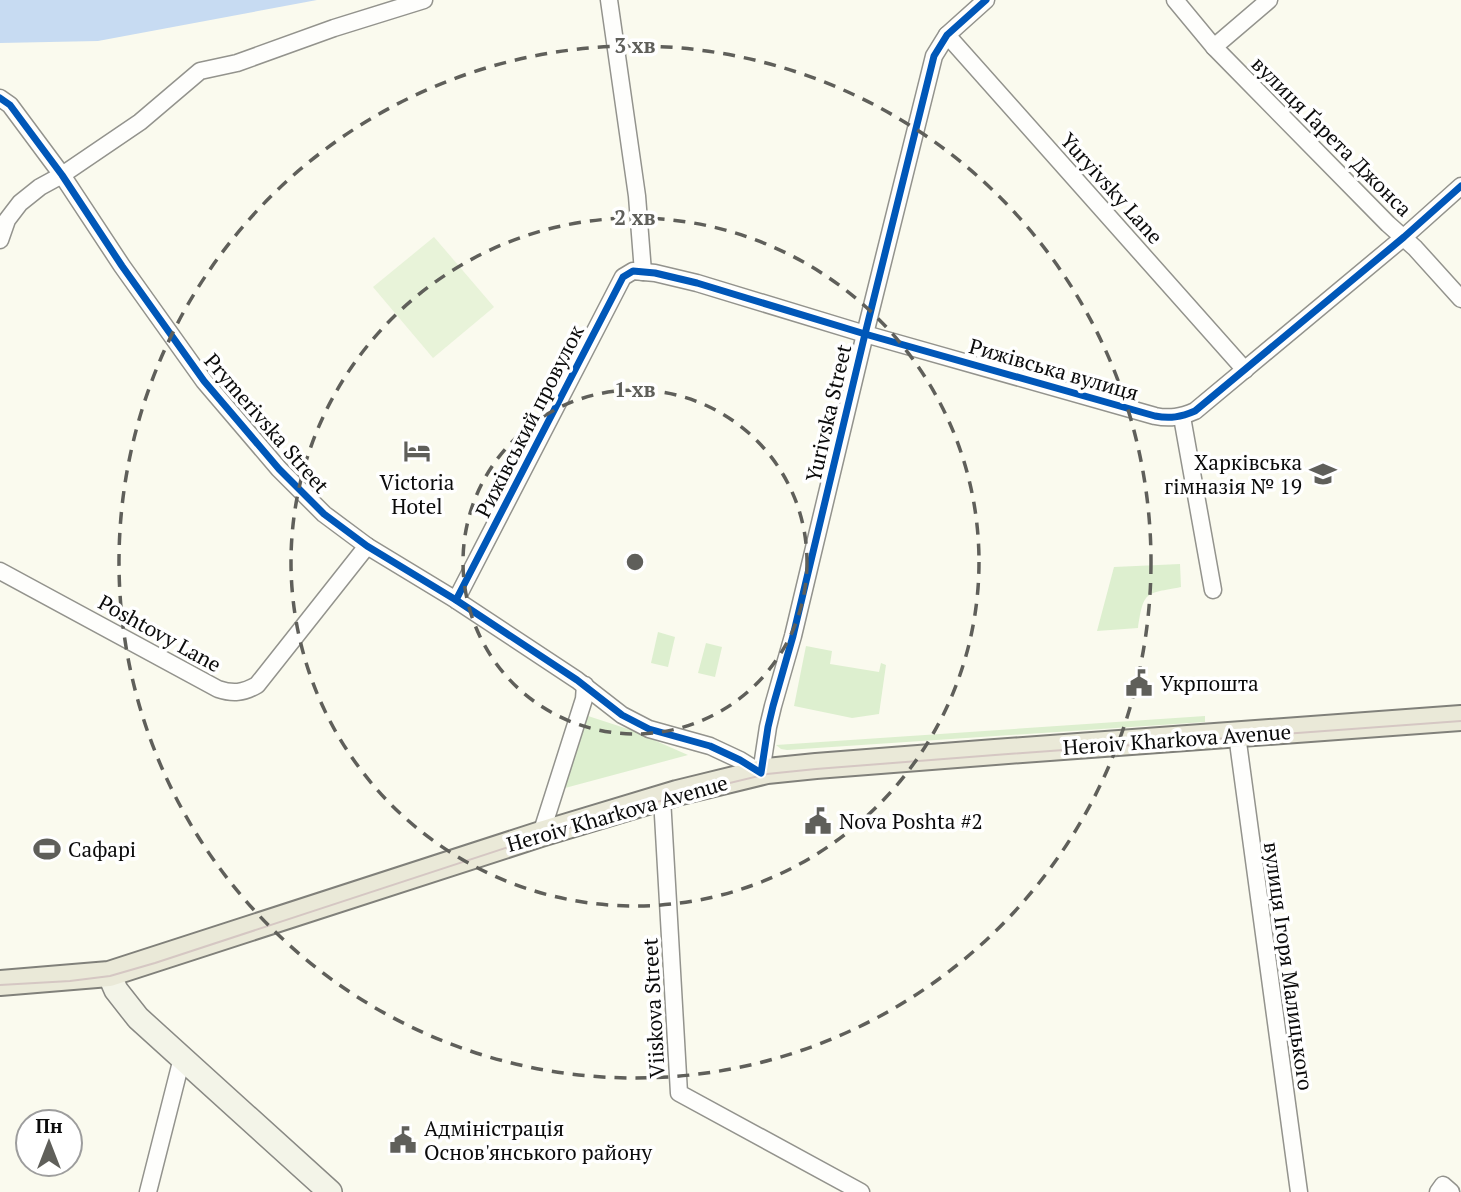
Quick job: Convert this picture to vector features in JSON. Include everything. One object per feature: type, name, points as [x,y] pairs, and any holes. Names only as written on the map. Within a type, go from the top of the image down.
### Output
[{"type":"main road","name":"Heroiv Kharkova Avenue","points":[[0,983],[109,974],[541,834],[761,772],[816,766],[1238,740],[1461,718]]},
{"type":"main road","points":[[109,974],[123,1000],[138,1018],[330,1192]]},
{"type":"street","points":[[0,240],[7,220],[20,203],[40,187],[62,176],[141,122],[200,71],[237,63],[334,28],[424,0]]},
{"type":"street","points":[[609,0],[637,195],[643,272]]},
{"type":"street","name":"Yurivska Street","points":[[761,772],[773,706],[793,636],[934,56],[947,35],[986,0]]},
{"type":"street","name":"вулиця Ґарета Джонса","points":[[1175,0],[1214,47],[1388,224],[1404,237],[1461,299]]},
{"type":"street","points":[[1214,47],[1269,0]]},
{"type":"street","name":"Yuryivsky Lane","points":[[947,35],[1245,370]]},
{"type":"street","name":"Prymerivska Street","points":[[0,98],[10,105],[62,176],[204,381],[279,469],[324,514],[367,546],[456,600],[584,685],[622,715],[649,729],[710,746],[761,772]]},
{"type":"street","points":[[1213,590],[1182,417],[1195,411],[1245,370],[1461,186]]},
{"type":"street","name":"Рижівський провулок","points":[[456,600],[623,277],[633,271],[643,272]]},
{"type":"street","name":"Рижівська вулиця","points":[[643,272],[655,272],[697,283],[865,334],[1155,416],[1182,417]]},
{"type":"street","name":"Poshtovy Lane","points":[[0,570],[218,689],[238,693],[257,685],[367,546]]},
{"type":"street","points":[[541,834],[584,699],[584,685]]},
{"type":"street","name":"вулиця Ігоря Малицького","points":[[1238,740],[1299,1192]]},
{"type":"street","name":"Viiskova Street","points":[[662,798],[679,1093],[861,1192]]},
{"type":"street","points":[[148,1192],[182,1058]]},
{"type":"street","points":[[1438,1192],[1443,1185],[1451,1192]]},
{"type":"green space","points":[[434,237],[494,307],[433,358],[373,287]]},
{"type":"green space","points":[[1180,564],[1181,587],[1148,596],[1142,607],[1138,628],[1097,631],[1114,567]]},
{"type":"green space","points":[[658,632],[675,637],[668,667],[651,663]]},
{"type":"green space","points":[[706,643],[722,647],[715,677],[698,673]]},
{"type":"green space","points":[[806,646],[832,651],[830,664],[879,672],[881,663],[886,665],[879,714],[852,718],[794,706]]},
{"type":"green space","points":[[585,715],[631,730],[688,755],[565,788]]},
{"type":"green space","points":[[1205,716],[1205,722],[787,750],[776,745]]},
{"type":"water","points":[[0,0],[317,0],[98,41],[0,43]]},
{"type":"tram line","points":[[0,985],[110,976],[542,836],[684,794],[767,774],[1461,721]]},
{"type":"cycle path","points":[[0,98],[10,105],[62,175],[122,266],[204,381],[279,469],[324,514],[367,546],[456,600],[577,680],[622,715],[649,729],[710,746],[761,773],[773,706],[793,636],[934,56],[947,35],[986,0]]},
{"type":"cycle path","points":[[456,600],[623,277],[633,271],[697,283],[865,334],[1155,416],[1175,417],[1195,411],[1404,237],[1461,186]]},
{"type":"place","name":"Victoria Hotel","points":[[417,451]]},
{"type":"place","name":"Харківська гімназія № 19","points":[[1323,474]]},
{"type":"place","name":"Укрпошта","points":[[1139,683]]},
{"type":"place","name":"Nova Poshta #2","points":[[818,821]]},
{"type":"place","name":"Сафарі","points":[[47,849]]},
{"type":"place","name":"Адміністрація Основ'янського району","points":[[403,1140]]}]
